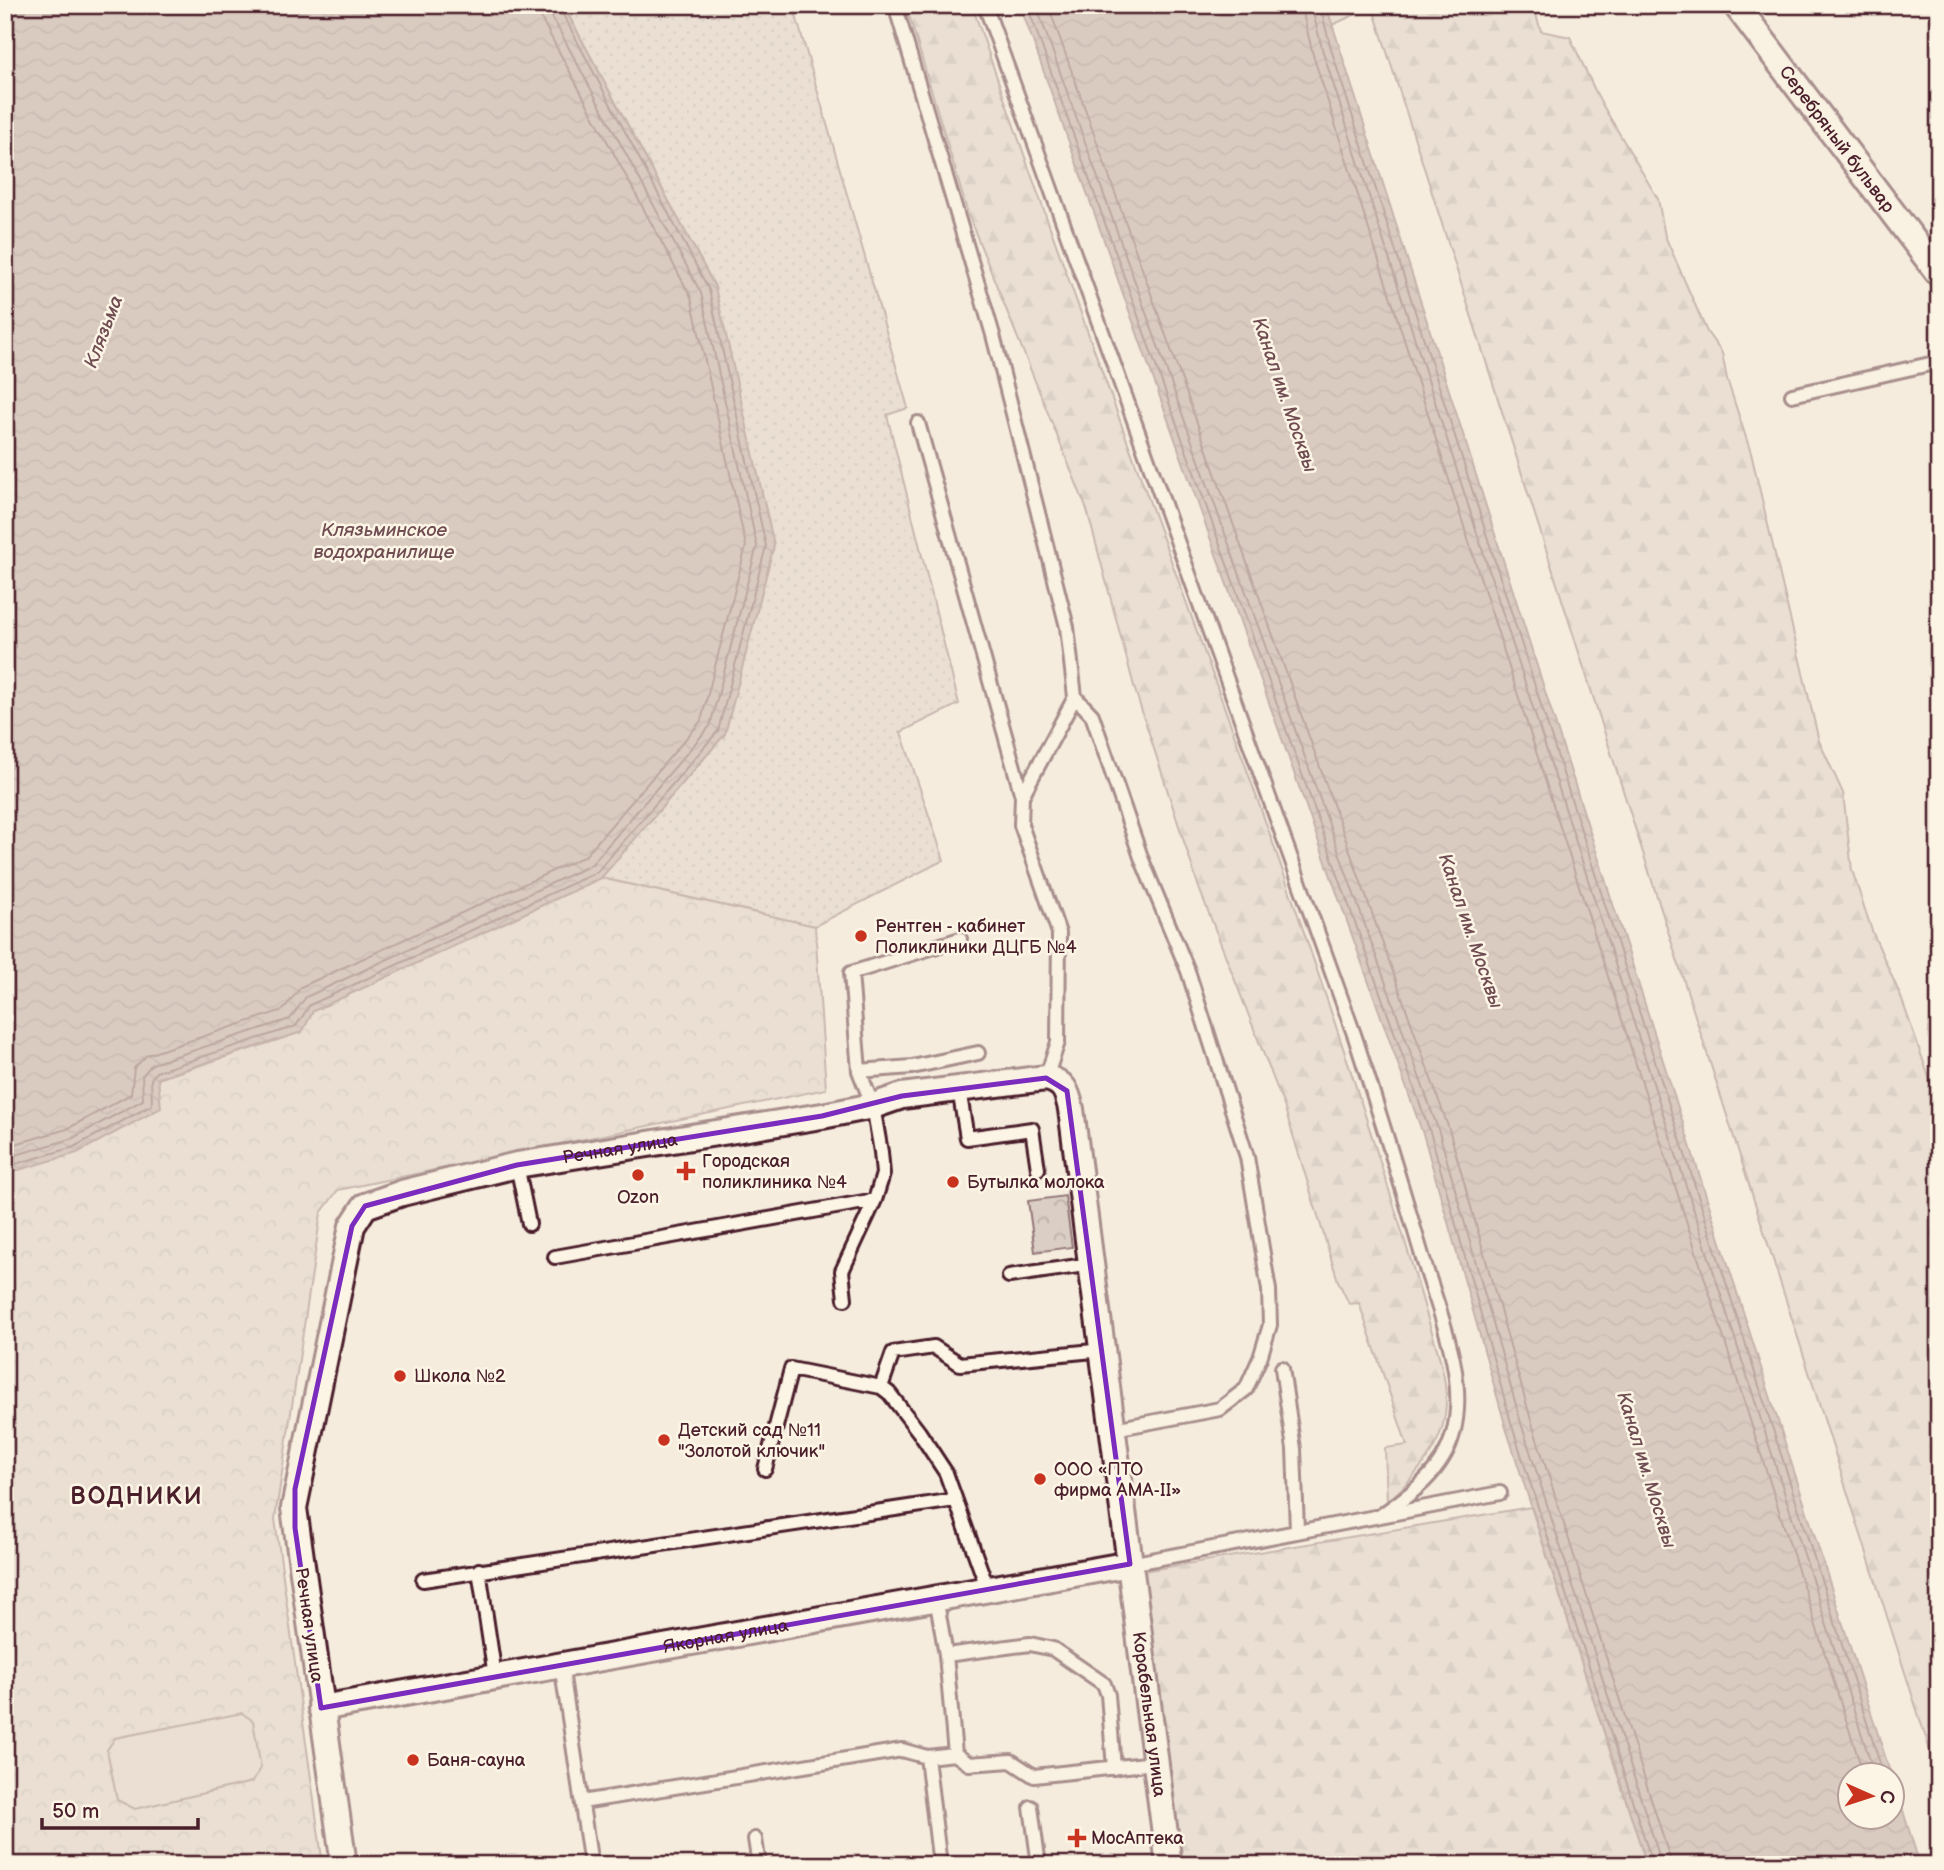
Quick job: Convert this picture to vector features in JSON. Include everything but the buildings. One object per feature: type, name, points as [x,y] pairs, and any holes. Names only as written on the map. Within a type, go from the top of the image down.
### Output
[{"type":"street","name":"Серебряный бульвар","points":[[1736,5],[1939,274]]},
{"type":"street","points":[[1046,1078],[1058,1081],[1067,1091],[1104,1350],[1130,1564]]},
{"type":"street","name":"Речная улица","points":[[344,1865],[294,1508],[352,1226],[365,1206],[402,1193],[517,1165],[873,1106],[902,1096],[1046,1078]]},
{"type":"street","name":"Якорная улица","points":[[321,1708],[936,1596],[1130,1564]]},
{"type":"street","name":"Корабельная улица","points":[[1130,1564],[1169,1865]]},
{"type":"lane","points":[[895,5],[993,335],[1067,627],[1075,697],[1022,796]]},
{"type":"lane","points":[[985,5],[1354,1037],[1387,1134],[1447,1343],[1458,1407],[1452,1436],[1438,1464],[1418,1490],[1380,1516]]},
{"type":"lane","points":[[1792,395],[1939,362]]},
{"type":"lane","points":[[918,423],[1022,796],[1021,825],[1059,933],[1058,1042],[1046,1078]]},
{"type":"lane","points":[[1075,697],[1092,715],[1142,860],[1192,984],[1247,1157],[1269,1290],[1270,1325],[1260,1358],[1246,1389],[1220,1409],[1114,1429]]},
{"type":"lane","points":[[845,1299],[842,1271],[875,1200],[883,1174],[873,1106],[859,1071],[851,972],[960,939]]},
{"type":"lane","points":[[859,1071],[912,1067],[978,1053]]},
{"type":"lane","points":[[959,1089],[967,1138],[1032,1129],[1038,1169]]},
{"type":"lane","points":[[517,1165],[530,1224]]},
{"type":"lane","points":[[555,1257],[875,1200]]},
{"type":"lane","points":[[1009,1276],[1092,1264]]},
{"type":"lane","points":[[881,1387],[893,1353],[934,1347],[960,1364],[1104,1350]]},
{"type":"lane","points":[[1282,1368],[1294,1449],[1297,1530]]},
{"type":"lane","points":[[765,1469],[790,1369],[881,1387],[926,1442],[946,1473],[987,1587]]},
{"type":"lane","points":[[1130,1564],[1500,1493]]},
{"type":"lane","points":[[423,1580],[955,1500]]},
{"type":"lane","points":[[479,1570],[495,1676]]},
{"type":"lane","points":[[936,1596],[946,1655],[954,1754]]},
{"type":"lane","points":[[946,1655],[1030,1644],[1041,1645],[1096,1675],[1108,1695],[1114,1768]]},
{"type":"lane","points":[[561,1664],[591,1865]]},
{"type":"lane","points":[[582,1802],[902,1750],[927,1758],[954,1754],[969,1764],[1011,1760],[1034,1776],[1155,1763]]},
{"type":"lane","points":[[927,1758],[940,1865]]},
{"type":"lane","points":[[1031,1807],[1040,1865]]},
{"type":"lane","points":[[755,1839],[760,1865]]},
{"type":"highlighted area","points":[[1046,1078],[1067,1091],[1130,1564],[321,1708],[295,1528],[295,1489],[352,1226],[365,1206],[517,1165],[822,1116],[902,1096]]},
{"type":"green space","points":[[563,5],[793,5],[908,408],[887,415],[959,704],[901,732],[944,860],[815,926],[601,878],[725,734],[715,287]]},
{"type":"green space","points":[[906,5],[972,5],[1067,276],[1263,815],[1374,1142],[1439,1355],[1446,1391],[1444,1418],[1435,1446],[1408,1482],[1387,1503],[1385,1448],[1407,1445],[1359,1303],[1349,1304],[1338,1281],[1284,1106],[1199,888],[1135,690],[1087,510],[969,217]]},
{"type":"green space","points":[[1326,5],[1376,5],[1332,25]]},
{"type":"green space","points":[[1372,5],[1533,5],[1541,31],[1570,37],[1599,99],[1658,199],[1665,236],[1707,332],[1722,353],[1727,379],[1751,453],[1819,741],[1843,793],[1852,870],[1872,931],[1901,997],[1939,1106],[1939,1779]]},
{"type":"green space","points":[[601,878],[815,926],[826,1089],[338,1190],[321,1213],[275,1519],[323,1865],[5,1865],[5,1173],[158,1079],[302,1032],[313,1011]]},
{"type":"green space","points":[[1065,1196],[1072,1247],[1035,1252],[1028,1201]]},
{"type":"green space","points":[[1531,1507],[1647,1865],[1157,1865],[1119,1575]]},
{"type":"green space","points":[[242,1713],[253,1721],[261,1768],[252,1782],[135,1809],[117,1800],[107,1750],[115,1738]]},
{"type":"water","name":"Клязьминское водохранилище","points":[[5,5],[563,5],[715,287],[774,545],[725,734],[601,878],[313,1011],[302,1032],[158,1078],[161,1108],[77,1153],[5,1174]]},
{"type":"water","name":"Канал им. Москвы","points":[[1020,5],[1326,5],[1887,1762],[1836,1762],[1836,1832],[1906,1832],[1906,1820],[1920,1865],[1647,1865],[1506,1428],[1424,1137]]},
{"type":"place","name":"Рентген - кабинет Поликлиники ДЦГБ №4","points":[[861,936]]},
{"type":"place","name":"Городская поликлиника №4","points":[[686,1171]]},
{"type":"place","name":"Ozon","points":[[638,1175]]},
{"type":"place","name":"Бутылка молока","points":[[953,1182]]},
{"type":"place","name":"Школа №2","points":[[400,1376]]},
{"type":"place","name":"Детский сад №11 \"Золотой ключик\"","points":[[664,1440]]},
{"type":"place","name":"ООО «ПТО фирма АМА-II»","points":[[1040,1479]]},
{"type":"place","name":"Баня-сауна","points":[[413,1760]]},
{"type":"place","name":"МосАптека","points":[[1077,1838]]},
{"type":"district","name":"ВОДНИКИ","points":[[137,1496]]},
{"type":"water label","name":"Клязьма","points":[[104,332]]}]
